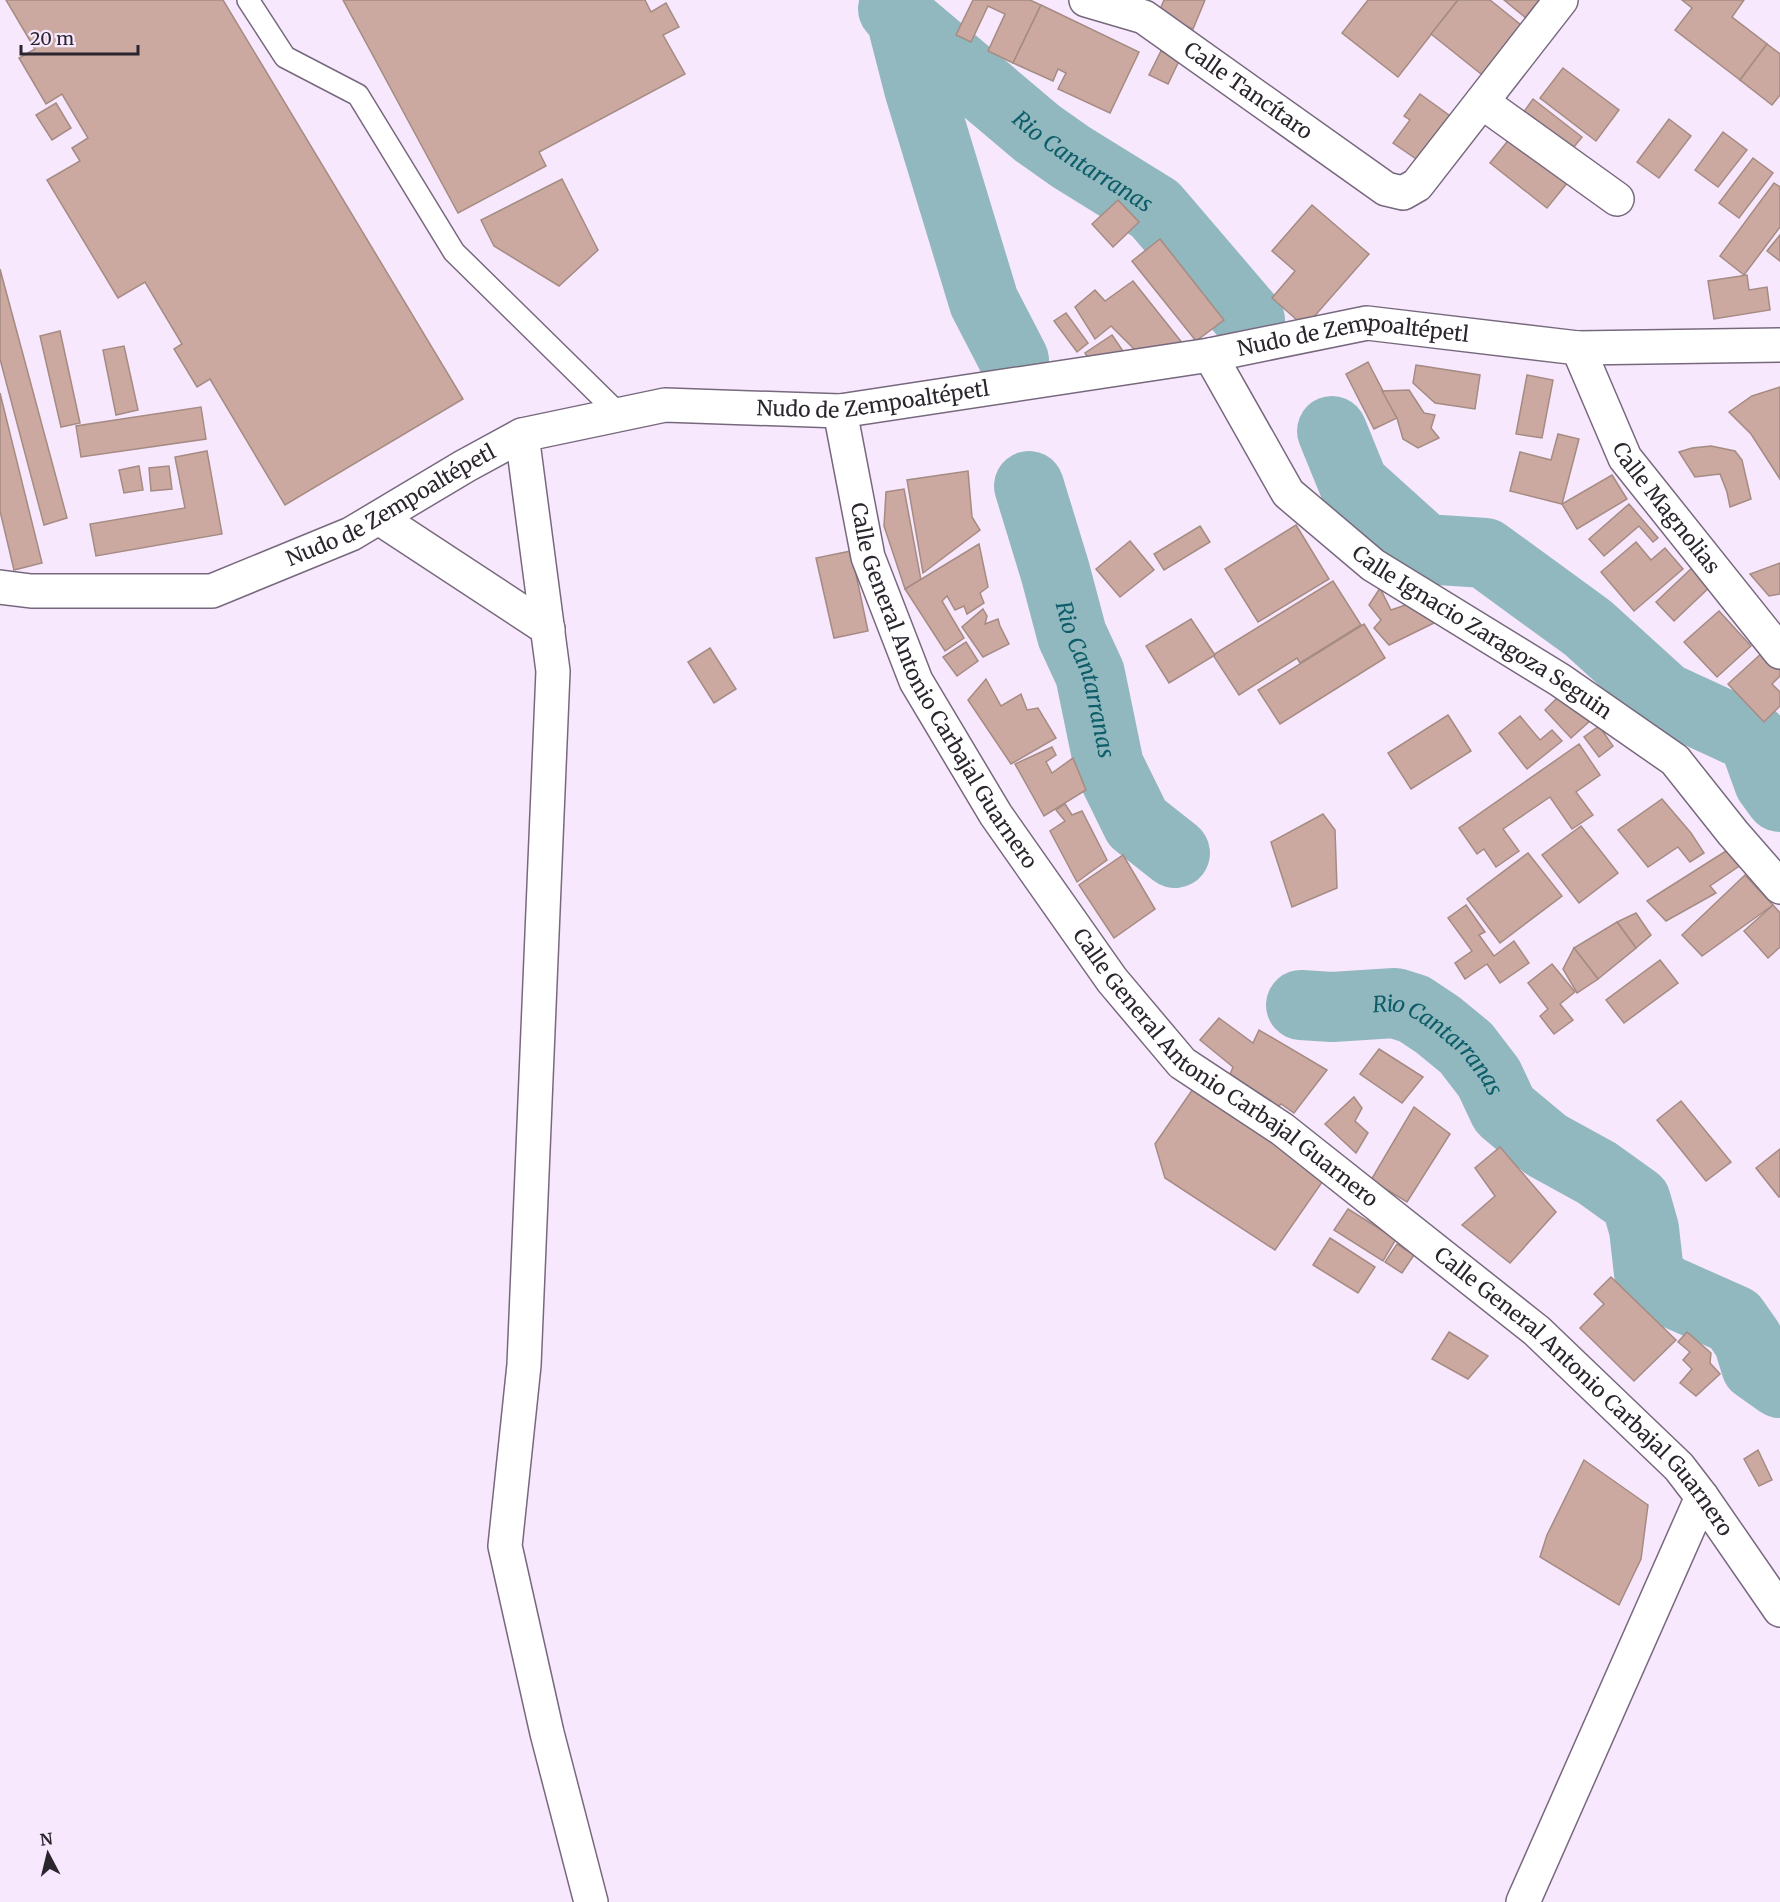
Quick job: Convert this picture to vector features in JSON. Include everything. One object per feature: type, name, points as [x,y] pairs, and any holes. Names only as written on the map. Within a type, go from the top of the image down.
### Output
[{"type":"street","name":"Calle Tancítaro","points":[[1086,0],[1150,9],[1386,189],[1402,193],[1417,185],[1482,102]]},
{"type":"street","points":[[1562,0],[1482,102],[1617,199]]},
{"type":"street","name":"Nudo de Zempoaltépetl","points":[[0,587],[31,591],[212,591],[351,534],[522,435],[665,405],[840,411],[1210,355],[1367,323],[1578,348],[1780,345]]},
{"type":"street","name":"Calle Magnolias","points":[[1578,348],[1625,458],[1780,652]]},
{"type":"street","name":"Calle Ignacio Zaragoza Seguin","points":[[1210,355],[1288,493],[1373,565],[1560,680],[1675,760],[1733,833],[1780,887]]},
{"type":"street","name":"Calle General Antonio Carbajal Guarnero","points":[[840,411],[868,557],[916,681],[996,815],[1112,980],[1182,1063],[1282,1129],[1537,1331],[1679,1467],[1780,1610]]},
{"type":"street","points":[[522,435],[553,671],[524,1365],[505,1546],[547,1733],[591,1902]]},
{"type":"street","points":[[379,518],[548,629]]},
{"type":"street","points":[[1524,1902],[1702,1497]]},
{"type":"lane","points":[[248,0],[285,57],[358,95],[454,252],[620,415]]},
{"type":"building","points":[[6,0],[223,0],[463,399],[285,505],[210,379],[197,387],[174,349],[182,344],[145,282],[118,298],[47,180],[80,161],[72,148],[88,138],[62,94],[46,104],[19,58],[35,49]]},
{"type":"building","points":[[343,0],[645,0],[651,12],[666,3],[679,27],[663,35],[685,74],[539,152],[546,166],[458,213]]},
{"type":"building","points":[[973,0],[1030,0],[1041,5],[1013,63],[988,51],[1005,14],[988,6],[971,42],[956,35]]},
{"type":"building","points":[[1164,0],[1205,0],[1193,29],[1158,14]]},
{"type":"building","points":[[1368,0],[1458,0],[1398,77],[1342,33]]},
{"type":"building","points":[[1458,0],[1490,0],[1526,29],[1486,78],[1431,34]]},
{"type":"building","points":[[1504,0],[1548,0],[1531,22]]},
{"type":"building","points":[[1682,0],[1744,0],[1732,17],[1767,44],[1740,80],[1675,30],[1692,8]]},
{"type":"building","points":[[1041,5],[1139,52],[1110,113],[1058,89],[1066,73],[1058,69],[1053,81],[1013,63]]},
{"type":"building","points":[[1767,44],[1780,54],[1780,95],[1772,105],[1740,80]]},
{"type":"building","points":[[1161,51],[1180,59],[1168,84],[1149,75]]},
{"type":"building","points":[[1563,68],[1619,110],[1596,141],[1540,98]]},
{"type":"building","points":[[1420,94],[1457,121],[1425,165],[1393,143],[1410,120],[1404,116]]},
{"type":"building","points":[[1533,99],[1582,137],[1569,153],[1520,117]]},
{"type":"building","points":[[56,103],[71,128],[52,140],[36,115]]},
{"type":"building","points":[[1669,119],[1691,136],[1659,178],[1637,162]]},
{"type":"building","points":[[1515,132],[1572,177],[1547,208],[1490,163]]},
{"type":"building","points":[[1723,132],[1747,150],[1718,187],[1695,170]]},
{"type":"building","points":[[1753,158],[1773,173],[1739,218],[1719,203]]},
{"type":"building","points":[[562,179],[598,250],[559,286],[494,246],[481,220]]},
{"type":"building","points":[[1774,183],[1780,187],[1780,227],[1744,275],[1720,256]]},
{"type":"building","points":[[1118,200],[1139,222],[1113,247],[1092,224]]},
{"type":"building","points":[[1312,205],[1369,254],[1305,327],[1272,298],[1295,271],[1272,251]]},
{"type":"building","points":[[1780,235],[1780,261],[1767,251]]},
{"type":"building","points":[[1160,239],[1224,320],[1196,341],[1132,261]]},
{"type":"building","points":[[0,269],[67,518],[44,525],[0,359]]},
{"type":"building","points":[[1747,275],[1749,290],[1767,287],[1770,310],[1714,319],[1708,281]]},
{"type":"building","points":[[1133,281],[1183,344],[1143,358],[1111,326],[1095,339],[1075,307],[1095,290],[1105,301]]},
{"type":"building","points":[[1066,313],[1088,343],[1077,352],[1054,321]]},
{"type":"building","points":[[60,331],[80,423],[61,427],[40,336]]},
{"type":"building","points":[[1112,335],[1125,354],[1095,369],[1085,353]]},
{"type":"building","points":[[124,346],[138,410],[116,415],[103,350]]},
{"type":"building","points":[[1368,362],[1397,418],[1374,429],[1346,374]]},
{"type":"building","points":[[1416,365],[1480,375],[1475,409],[1435,403],[1413,383]]},
{"type":"building","points":[[1527,375],[1553,380],[1542,438],[1516,434]]},
{"type":"building","points":[[1780,387],[1780,479],[1751,434],[1729,412],[1752,396]]},
{"type":"building","points":[[1409,390],[1424,413],[1435,415],[1431,428],[1439,438],[1418,448],[1403,439],[1397,418],[1382,391]]},
{"type":"building","points":[[0,393],[42,563],[14,570],[0,511]]},
{"type":"building","points":[[201,407],[206,439],[81,457],[76,426]]},
{"type":"building","points":[[1558,434],[1579,439],[1562,504],[1510,491],[1520,452],[1551,460]]},
{"type":"building","points":[[1711,446],[1735,451],[1742,460],[1751,499],[1730,507],[1720,474],[1695,477],[1679,452]]},
{"type":"building","points":[[207,451],[222,534],[96,556],[90,524],[185,508],[175,457]]},
{"type":"building","points":[[139,466],[143,490],[124,493],[119,470]]},
{"type":"building","points":[[169,466],[172,489],[151,491],[149,468]]},
{"type":"building","points":[[968,471],[972,517],[980,530],[923,573],[907,480]]},
{"type":"building","points":[[1612,475],[1627,499],[1577,529],[1562,504]]},
{"type":"building","points":[[904,489],[921,580],[905,589],[884,526],[886,492]]},
{"type":"building","points":[[1629,504],[1658,538],[1653,542],[1639,526],[1604,556],[1589,539]]},
{"type":"building","points":[[1296,525],[1329,579],[1258,622],[1225,569]]},
{"type":"building","points":[[1200,526],[1210,542],[1164,570],[1154,554]]},
{"type":"building","points":[[1130,541],[1154,570],[1120,597],[1096,569]]},
{"type":"building","points":[[1636,542],[1651,560],[1665,548],[1683,569],[1634,611],[1601,572]]},
{"type":"building","points":[[979,544],[988,587],[980,593],[984,603],[967,614],[964,606],[955,610],[947,596],[942,601],[964,638],[945,651],[905,589]]},
{"type":"building","points":[[851,551],[868,631],[834,638],[816,558]]},
{"type":"building","points":[[1780,563],[1780,594],[1769,596],[1750,574]]},
{"type":"building","points":[[1696,564],[1714,583],[1674,621],[1656,602]]},
{"type":"building","points":[[1333,581],[1361,625],[1300,663],[1297,658],[1239,695],[1213,655]]},
{"type":"building","points":[[1380,588],[1391,610],[1414,602],[1438,621],[1389,645],[1374,628],[1381,620],[1369,605]]},
{"type":"building","points":[[983,609],[987,616],[985,624],[998,619],[1009,644],[983,657],[962,627]]},
{"type":"building","points":[[1719,611],[1751,646],[1717,677],[1684,642]]},
{"type":"building","points":[[1191,619],[1215,655],[1169,683],[1146,646]]},
{"type":"building","points":[[1364,624],[1385,658],[1280,724],[1258,690]]},
{"type":"building","points":[[966,642],[978,661],[957,676],[943,657]]},
{"type":"building","points":[[710,648],[736,689],[714,703],[688,662]]},
{"type":"building","points":[[1763,652],[1780,670],[1780,676],[1772,684],[1780,692],[1780,706],[1764,722],[1728,684]]},
{"type":"building","points":[[986,679],[1001,706],[1021,694],[1027,710],[1038,708],[1056,738],[1011,764],[968,700]]},
{"type":"building","points":[[1564,691],[1591,720],[1571,738],[1545,710]]},
{"type":"building","points":[[1448,715],[1471,751],[1411,789],[1388,753]]},
{"type":"building","points":[[1520,716],[1540,740],[1552,730],[1562,741],[1527,769],[1499,733]]},
{"type":"building","points":[[1599,726],[1613,746],[1599,757],[1584,737]]},
{"type":"building","points":[[1579,744],[1600,775],[1576,792],[1593,815],[1572,829],[1550,797],[1503,829],[1519,851],[1496,867],[1484,849],[1477,854],[1459,828]]},
{"type":"building","points":[[1052,747],[1056,755],[1046,762],[1052,773],[1073,758],[1086,790],[1044,816],[1015,764]]},
{"type":"building","points":[[1662,799],[1691,833],[1704,853],[1690,862],[1678,847],[1648,867],[1618,830]]},
{"type":"building","points":[[1065,804],[1072,815],[1082,811],[1107,860],[1077,882],[1050,831],[1065,821],[1056,810]]},
{"type":"building","points":[[1323,814],[1335,830],[1337,888],[1292,907],[1271,842]]},
{"type":"building","points":[[1581,826],[1618,873],[1579,903],[1542,855]]},
{"type":"building","points":[[1726,851],[1741,865],[1710,886],[1716,893],[1666,921],[1647,901]]},
{"type":"building","points":[[1528,853],[1562,896],[1500,943],[1467,899]]},
{"type":"building","points":[[1123,855],[1155,909],[1114,938],[1079,885]]},
{"type":"building","points":[[1745,875],[1773,905],[1702,956],[1682,935]]},
{"type":"building","points":[[1466,905],[1485,932],[1479,935],[1494,956],[1514,941],[1529,963],[1500,983],[1487,964],[1465,979],[1455,963],[1472,951],[1448,918]]},
{"type":"building","points":[[1773,905],[1780,913],[1780,947],[1768,958],[1744,931]]},
{"type":"building","points":[[1636,913],[1651,935],[1636,948],[1617,922]]},
{"type":"building","points":[[1617,922],[1636,948],[1598,979],[1574,948]]},
{"type":"building","points":[[1574,948],[1598,979],[1577,993],[1563,969]]},
{"type":"building","points":[[1660,960],[1678,983],[1624,1023],[1606,1000]]},
{"type":"building","points":[[1552,964],[1575,992],[1560,1004],[1573,1020],[1554,1034],[1540,1016],[1548,1009],[1528,983]]},
{"type":"building","points":[[1219,1018],[1253,1043],[1259,1030],[1327,1070],[1294,1113],[1281,1104],[1277,1108],[1229,1077],[1233,1067],[1200,1040]]},
{"type":"building","points":[[1379,1049],[1423,1077],[1402,1103],[1360,1074]]},
{"type":"building","points":[[1195,1086],[1325,1178],[1275,1250],[1165,1178],[1155,1144]]},
{"type":"building","points":[[1354,1097],[1362,1108],[1355,1121],[1368,1133],[1356,1153],[1325,1124]]},
{"type":"building","points":[[1681,1101],[1731,1162],[1706,1181],[1657,1120]]},
{"type":"building","points":[[1414,1107],[1450,1134],[1407,1202],[1371,1180]]},
{"type":"building","points":[[1500,1147],[1556,1212],[1510,1263],[1462,1225],[1495,1196],[1475,1168]]},
{"type":"building","points":[[1780,1149],[1780,1196],[1779,1197],[1756,1168]]},
{"type":"building","points":[[1348,1209],[1396,1239],[1383,1261],[1334,1230]]},
{"type":"building","points":[[1330,1238],[1375,1267],[1358,1293],[1313,1265]]},
{"type":"building","points":[[1397,1244],[1414,1255],[1402,1273],[1385,1262]]},
{"type":"building","points":[[1611,1277],[1676,1340],[1634,1381],[1580,1328],[1604,1304],[1594,1294]]},
{"type":"building","points":[[1449,1332],[1488,1356],[1468,1379],[1432,1359]]},
{"type":"building","points":[[1687,1332],[1711,1353],[1710,1363],[1720,1374],[1696,1396],[1680,1383],[1692,1369],[1683,1360],[1690,1352],[1678,1342]]},
{"type":"building","points":[[1758,1450],[1772,1480],[1759,1486],[1744,1459]]},
{"type":"building","points":[[1584,1460],[1648,1505],[1641,1559],[1619,1605],[1540,1557],[1547,1535]]},
{"type":"waterway","name":"Rio Cantarranas","points":[[893,9],[901,18],[919,88],[984,302],[1014,360]]},
{"type":"waterway","name":"Rio Cantarranas","points":[[901,18],[1037,133],[1155,209],[1250,320]]},
{"type":"waterway","name":"Rio Cantarranas","points":[[1332,431],[1354,485],[1425,549],[1485,553],[1588,628],[1664,697],[1753,738],[1769,782],[1780,797]]},
{"type":"waterway","name":"Rio Cantarranas","points":[[1029,486],[1072,635],[1090,674],[1109,766],[1137,823],[1175,853]]},
{"type":"waterway","name":"Rio Cantarranas","points":[[1301,1005],[1332,1007],[1395,1003],[1414,1009],[1438,1025],[1466,1048],[1489,1078],[1504,1110],[1546,1145],[1597,1173],[1636,1201],[1644,1229],[1649,1273],[1662,1288],[1734,1320],[1748,1340],[1756,1366],[1780,1383]]}]
